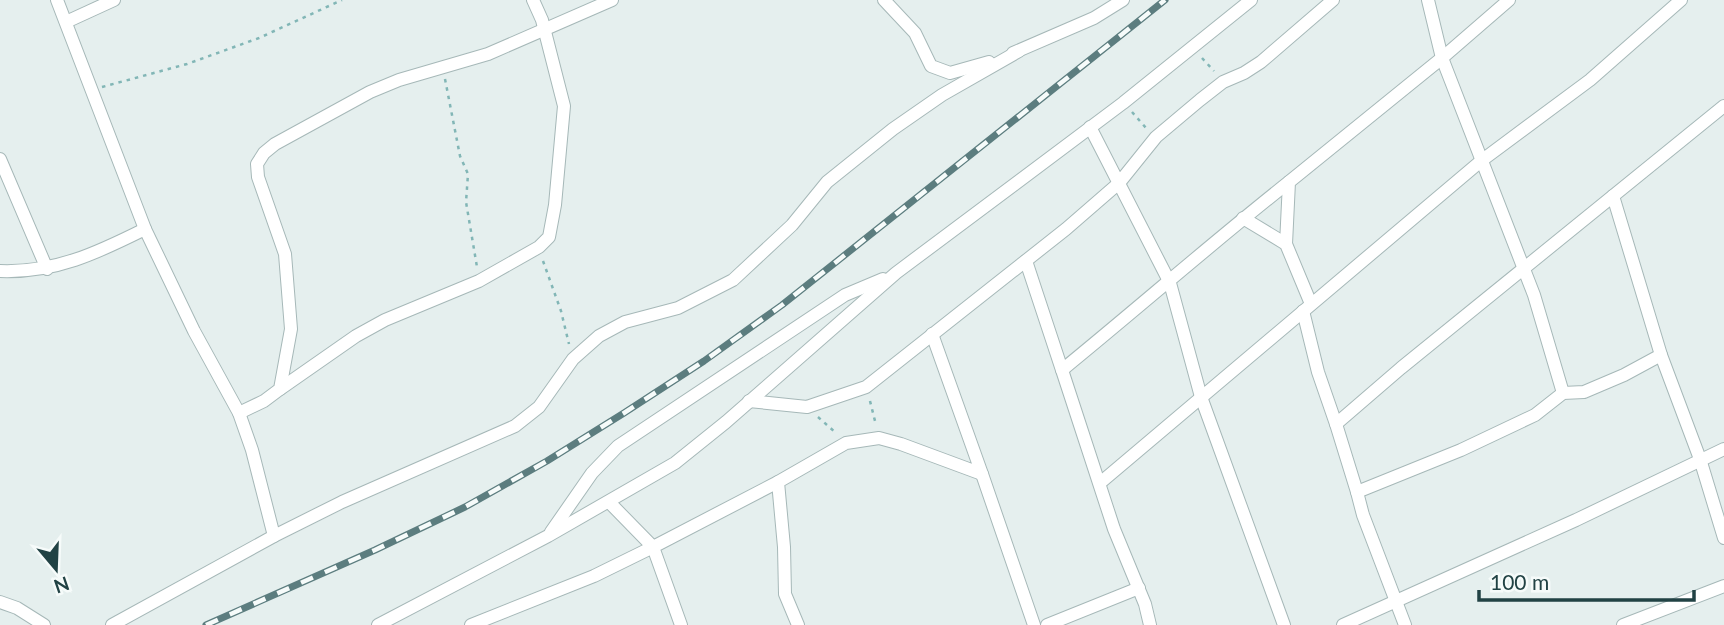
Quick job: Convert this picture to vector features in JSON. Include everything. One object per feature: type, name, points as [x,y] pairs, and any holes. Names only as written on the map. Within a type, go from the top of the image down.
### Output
[{"type":"street","points":[[57,0],[145,229],[194,331],[239,413],[252,450],[274,536]]},
{"type":"street","points":[[66,22],[114,0]]},
{"type":"street","points":[[239,413],[264,401],[366,330],[479,281],[539,247],[549,237],[555,205],[564,106],[544,28],[533,0]]},
{"type":"street","points":[[280,389],[291,329],[285,254],[258,177],[257,164],[264,153],[275,144],[370,92],[399,80],[488,54],[612,0]]},
{"type":"street","points":[[884,0],[915,33],[932,66],[950,73],[1018,51],[1094,18],[1123,0]]},
{"type":"street","points":[[378,625],[548,536],[675,463],[896,273],[1123,103],[1251,0]]},
{"type":"street","points":[[749,401],[807,407],[866,387],[1027,261],[1119,183],[1156,137],[1223,82],[1261,62],[1333,0]]},
{"type":"street","points":[[1428,0],[1442,58],[1534,295],[1563,393]]},
{"type":"street","points":[[1062,370],[1510,0]]},
{"type":"street","points":[[1100,483],[1481,161],[1590,80],[1681,0]]},
{"type":"street","points":[[112,625],[342,502],[515,426],[539,407],[573,359],[600,336],[625,322],[678,308],[733,280],[792,225],[827,182],[942,95],[1018,51]]},
{"type":"street","points":[[1336,424],[1401,368],[1724,106]]},
{"type":"street","points":[[1090,127],[1170,283],[1201,397],[1284,625]]},
{"type":"street","points":[[0,159],[47,270]]},
{"type":"street","points":[[1289,182],[1286,244],[1307,308],[1318,372],[1363,516],[1405,625]]},
{"type":"street","points":[[1613,196],[1661,355],[1700,459],[1724,538]]},
{"type":"street","points":[[1243,218],[1286,244]]},
{"type":"street","points":[[0,271],[47,270],[85,257],[145,229]]},
{"type":"street","points":[[1027,261],[1114,528],[1139,588],[1150,625]]},
{"type":"street","points":[[548,536],[592,473],[618,446],[845,295],[896,273]]},
{"type":"street","points":[[932,334],[1034,625]]},
{"type":"street","points":[[1357,492],[1461,450],[1535,415],[1563,393],[1584,392],[1625,375],[1661,355]]},
{"type":"street","points":[[471,625],[594,576],[778,482],[846,443],[879,438],[982,474]]},
{"type":"street","points":[[1343,625],[1576,520],[1724,449]]},
{"type":"street","points":[[778,482],[785,594],[797,625]]},
{"type":"street","points":[[609,502],[653,547],[681,625]]},
{"type":"street","points":[[1623,625],[1724,586]]},
{"type":"street","points":[[1047,625],[1139,588]]},
{"type":"street","points":[[0,602],[17,608],[44,625]]},
{"type":"path","points":[[92,90],[187,64],[259,38],[342,0]]},
{"type":"path","points":[[1193,47],[1223,82]]},
{"type":"path","points":[[443,67],[460,156],[468,174],[466,202],[479,281]]},
{"type":"path","points":[[1123,103],[1156,137]]},
{"type":"path","points":[[539,247],[561,311],[573,359]]},
{"type":"path","points":[[866,387],[879,438]]},
{"type":"path","points":[[807,407],[846,443]]},
{"type":"railway","points":[[206,625],[465,507],[547,461],[704,361],[782,305],[1165,0]]}]
